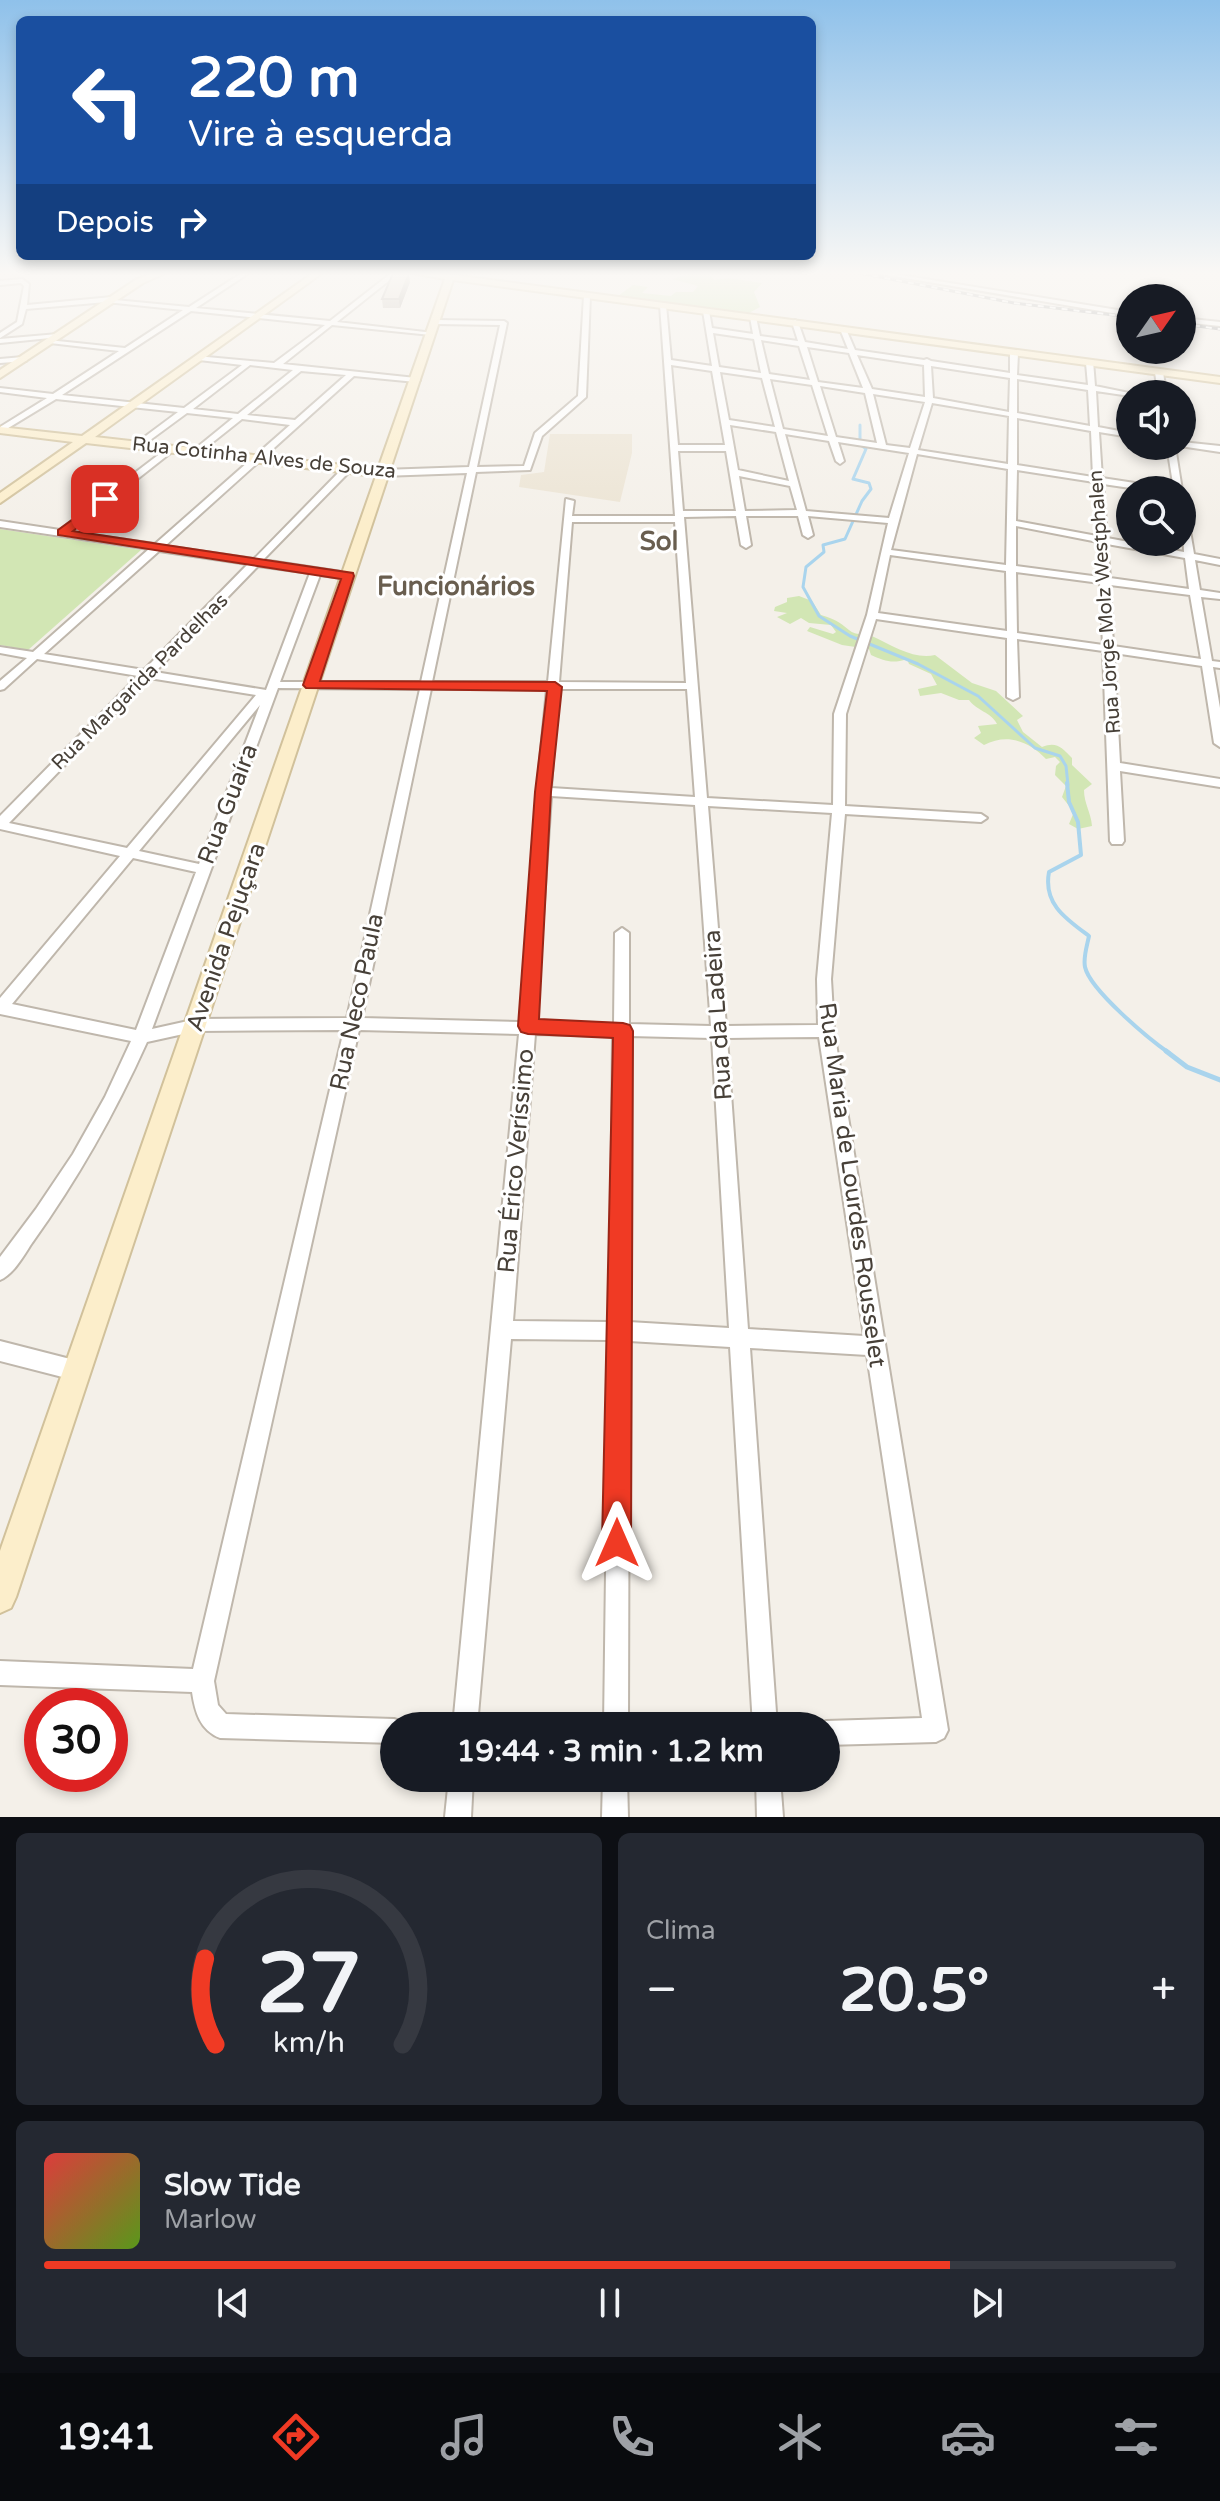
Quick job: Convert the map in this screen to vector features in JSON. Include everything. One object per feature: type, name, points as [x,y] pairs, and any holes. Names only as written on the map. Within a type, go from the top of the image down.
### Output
[{"type":"street","points":[[0,375],[28,356]]},
{"type":"street","points":[[0,430],[116,356]]},
{"type":"street","points":[[0,499],[202,356]]},
{"type":"street","points":[[277,365],[288,356]]},
{"type":"street","name":"Avenida Pejuçara","points":[[0,1597],[424,356]]},
{"type":"street","name":"Rua Neco Paula","points":[[202,1681],[353,1024],[497,356]]},
{"type":"street","name":"Rua Cotinha Alves de Souza","points":[[0,430],[382,473],[527,468],[538,435],[582,397],[584,356]]},
{"type":"street","name":"Rua da Ladeira","points":[[668,356],[719,1032],[764,1712]]},
{"type":"street","points":[[714,356],[746,545]]},
{"type":"street","points":[[760,356],[808,535]]},
{"type":"street","points":[[806,356],[840,461]]},
{"type":"street","points":[[853,356],[868,390],[882,445]]},
{"type":"street","points":[[891,356],[1116,392]]},
{"type":"street","points":[[1013,697],[1014,356]]},
{"type":"street","points":[[1035,356],[1220,380]]},
{"type":"street","points":[[199,358],[416,380]]},
{"type":"street","points":[[0,361],[23,359]]},
{"type":"street","name":"Rua Maria de Lourdes Rousselet","points":[[840,1733],[936,1730],[826,1031],[824,979],[839,810],[840,714],[872,615],[893,521],[929,400],[927,361]]},
{"type":"street","points":[[669,362],[868,390],[1116,433]]},
{"type":"street","points":[[138,446],[249,363]]},
{"type":"street","name":"Rua Jorge Molz Westphalen","points":[[1090,363],[1105,581],[1117,841]]},
{"type":"street","points":[[198,451],[301,367]]},
{"type":"street","points":[[1159,372],[1160,380]]},
{"type":"street","points":[[0,687],[353,373]]},
{"type":"street","points":[[0,390],[298,423]]},
{"type":"street","points":[[725,422],[1116,483]]},
{"type":"street","points":[[1196,446],[1220,449]]},
{"type":"street","points":[[676,448],[728,448]]},
{"type":"street","points":[[62,533],[170,449]]},
{"type":"street","name":"Rua Margarida Pardelhas","points":[[0,825],[346,470]]},
{"type":"street","points":[[732,472],[793,484]]},
{"type":"street","name":"Rua Érico Veríssimo","points":[[466,1712],[528,1026],[543,792],[555,687],[556,626],[569,501]]},
{"type":"street","points":[[567,519],[680,517],[739,512],[801,513],[893,521]]},
{"type":"street","points":[[1013,523],[1220,562]]},
{"type":"street","points":[[0,524],[348,576]]},
{"type":"street","points":[[886,552],[1220,596]]},
{"type":"street","points":[[1190,557],[1220,743]]},
{"type":"street","name":"Rua Guaíra","points":[[0,1271],[79,1163],[113,1100],[141,1037],[316,571]]},
{"type":"street","points":[[872,615],[1220,665]]},
{"type":"street","points":[[0,650],[270,691],[311,685],[691,686]]},
{"type":"street","points":[[270,691],[0,1007],[141,1037],[197,1025],[353,1024],[528,1026],[623,1031],[826,1031]]},
{"type":"street","points":[[1115,766],[1220,783]]},
{"type":"street","points":[[543,792],[981,818]]},
{"type":"street","points":[[0,825],[203,869]]},
{"type":"street","points":[[616,1712],[622,933]]},
{"type":"street","points":[[500,1330],[739,1336],[874,1346]]},
{"type":"street","points":[[0,1351],[78,1371]]},
{"type":"street","points":[[0,1673],[202,1681],[207,1711],[220,1726],[380,1731]]},
{"type":"street","points":[[458,1817],[460,1792]]},
{"type":"street","points":[[615,1792],[615,1817]]},
{"type":"street","points":[[769,1792],[770,1817]]},
{"type":"shaded area","points":[[550,434],[632,434],[632,453],[620,502],[519,487],[521,475],[544,472]]},
{"type":"green space","points":[[0,529],[141,550],[28,650],[0,645]]},
{"type":"green space","points":[[799,596],[812,601],[821,615],[852,632],[874,637],[912,654],[935,655],[972,683],[996,691],[1023,716],[1017,720],[1023,732],[1042,747],[1055,745],[1062,749],[1072,758],[1072,765],[1092,784],[1084,790],[1092,826],[1078,829],[1069,824],[1074,812],[1062,797],[1066,786],[1055,775],[1060,762],[1055,757],[1046,759],[1025,743],[1009,739],[984,745],[974,738],[981,733],[978,726],[997,724],[994,720],[969,700],[959,700],[941,693],[920,696],[918,689],[937,685],[931,674],[909,664],[907,659],[885,660],[871,655],[869,649],[842,645],[807,631],[810,627],[833,634],[836,632],[831,625],[809,623],[801,618],[790,624],[777,617],[787,613],[774,611],[775,607],[787,602],[787,598]]},
{"type":"waterway","points":[[860,425],[860,444],[866,449],[853,479],[869,483],[871,489],[862,501],[845,539],[823,545],[824,552],[806,567],[803,587],[819,616],[850,636],[918,664],[978,696],[1035,748],[1060,756],[1066,766],[1068,785]]},
{"type":"waterway","points":[[1067,783],[1069,802],[1078,822],[1081,855],[1049,872],[1049,893],[1058,910],[1089,936],[1085,967],[1097,988],[1135,1026],[1169,1053]]},
{"type":"waterway","points":[[1166,1051],[1187,1067],[1220,1080]]},
{"type":"district","name":"Sol","points":[[659,541]]},
{"type":"district","name":"Funcionários","points":[[456,586]]},
{"type":"route","points":[[105,499],[62,533],[348,576],[311,685],[555,687],[543,792],[528,1026],[623,1031],[617,1331],[617,1543]]}]
